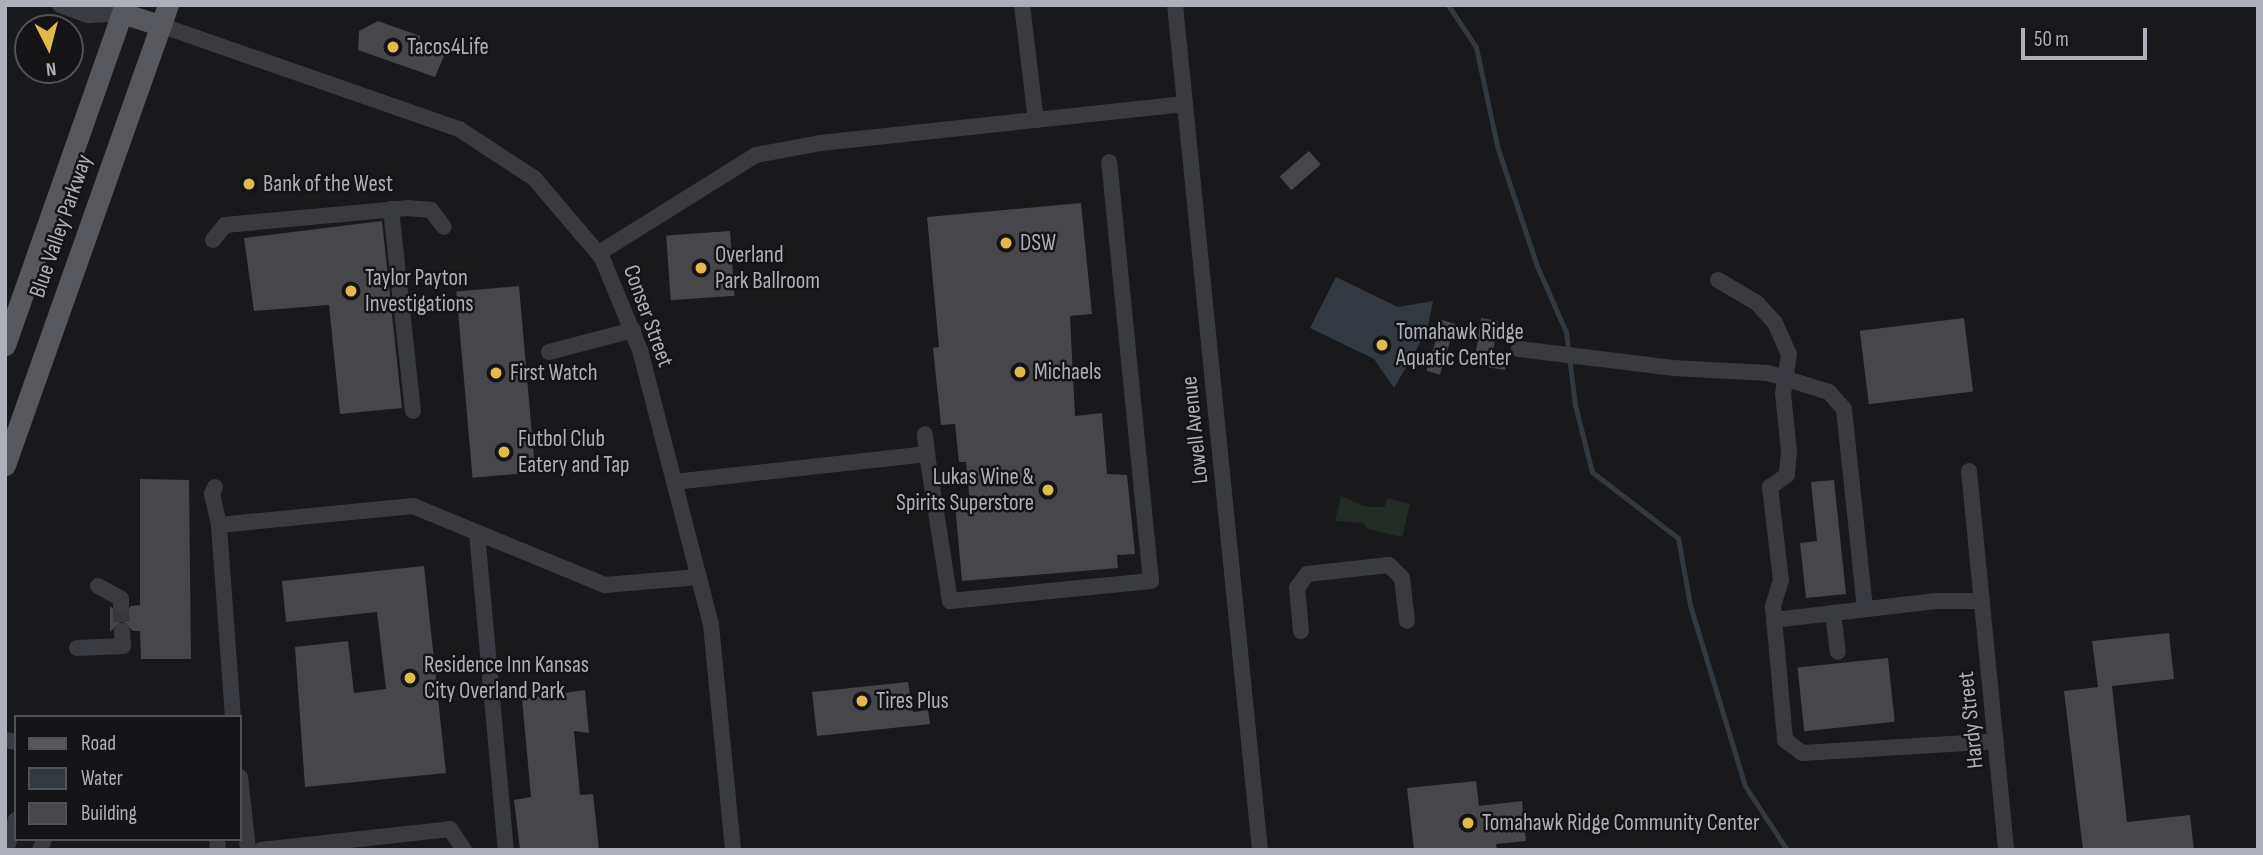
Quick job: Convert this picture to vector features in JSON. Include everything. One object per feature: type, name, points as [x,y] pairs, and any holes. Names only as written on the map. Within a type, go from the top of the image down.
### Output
[{"type":"main road","points":[[121,8],[164,15]]},
{"type":"main road","name":"Blue Valley Parkway","points":[[5,345],[121,8]]},
{"type":"main road","name":"Blue Valley Parkway","points":[[5,465],[164,15]]},
{"type":"street","points":[[60,5],[88,15],[121,8]]},
{"type":"street","points":[[1022,5],[1036,120]]},
{"type":"street","name":"Lowell Avenue","points":[[1175,5],[1260,850]]},
{"type":"street","name":"Conser Street","points":[[164,15],[459,129],[534,178],[598,253],[633,330],[699,577],[712,637],[733,850]]},
{"type":"street","points":[[598,253],[756,155],[820,143],[1185,104]]},
{"type":"street","points":[[925,435],[950,601],[1152,581],[1109,162]]},
{"type":"street","points":[[213,240],[225,225],[391,209],[431,211],[444,227]]},
{"type":"street","points":[[391,209],[413,411]]},
{"type":"street","points":[[1718,280],[1757,303],[1775,323],[1786,341],[1787,475],[1770,487],[1781,580],[1774,620],[1784,740],[1802,753],[1996,741]]},
{"type":"street","points":[[549,352],[633,330]]},
{"type":"street","points":[[1519,349],[1673,368],[1768,373],[1829,392],[1844,408],[1865,609]]},
{"type":"street","points":[[674,482],[926,454]]},
{"type":"street","name":"Hardy Street","points":[[1969,471],[2006,850]]},
{"type":"street","points":[[215,487],[212,494],[219,525],[233,715]]},
{"type":"street","points":[[219,525],[413,506],[606,585],[699,577]]},
{"type":"street","points":[[477,533],[506,850]]},
{"type":"street","points":[[1301,631],[1297,588],[1307,574],[1389,565],[1402,578],[1407,621]]},
{"type":"street","points":[[98,586],[121,599],[121,606]]},
{"type":"street","points":[[1774,620],[1981,594]]},
{"type":"street","points":[[1833,613],[1838,652]]},
{"type":"street","points":[[77,648],[123,646],[122,631]]},
{"type":"street","points":[[242,795],[248,850]]},
{"type":"street","points":[[6,850],[14,826]]},
{"type":"street","points":[[261,850],[450,829],[464,850]]},
{"type":"shaded area","points":[[1341,496],[1367,507],[1385,507],[1387,498],[1410,504],[1402,537],[1367,529],[1363,523],[1335,521]]},
{"type":"water","name":"Tomahawk Ridge Aquatic Center","points":[[1336,277],[1398,307],[1433,301],[1427,331],[1394,388],[1374,359],[1310,328]]},
{"type":"building","name":"Tacos4Life","points":[[378,21],[420,36],[419,44],[446,51],[435,77],[358,50],[359,31]]},
{"type":"building","points":[[1309,151],[1321,165],[1291,190],[1280,177]]},
{"type":"building","points":[[1081,203],[1092,314],[1070,316],[1075,416],[1102,413],[1107,474],[1127,475],[1135,554],[1117,555],[1118,568],[962,581],[955,505],[970,504],[966,462],[959,462],[955,424],[941,425],[933,348],[939,347],[927,217]]},
{"type":"building","points":[[382,221],[402,408],[340,414],[329,305],[254,311],[244,238]]},
{"type":"building","name":"Overland Park Ballroom","points":[[730,231],[735,296],[671,300],[666,235]]},
{"type":"building","points":[[519,286],[535,472],[473,478],[456,291]]},
{"type":"building","points":[[1481,318],[1498,321],[1493,352],[1508,354],[1505,370],[1474,365]]},
{"type":"building","points":[[1964,318],[1973,391],[1869,404],[1860,331]]},
{"type":"building","points":[[1442,320],[1455,324],[1440,375],[1427,371]]},
{"type":"building","points":[[140,479],[189,480],[191,659],[141,659],[140,631],[133,631],[122,621],[110,632],[110,606],[122,616],[131,606],[140,605]]},
{"type":"building","points":[[1834,480],[1846,594],[1806,598],[1800,543],[1817,541],[1811,482]]},
{"type":"building","name":"Residence Inn Kansas City Overland Park","points":[[424,566],[446,773],[305,787],[295,647],[348,641],[354,693],[386,689],[377,612],[286,622],[282,581]]},
{"type":"building","points":[[2169,633],[2174,679],[2112,686],[2127,822],[2190,815],[2194,850],[2083,850],[2064,691],[2098,687],[2092,641]]},
{"type":"building","points":[[1888,658],[1895,722],[1804,731],[1797,668]]},
{"type":"building","name":"Tires Plus","points":[[908,682],[913,712],[928,710],[930,724],[817,736],[812,692]]},
{"type":"building","points":[[585,690],[589,733],[574,731],[580,795],[593,794],[599,850],[520,850],[514,800],[531,797],[522,699]]},
{"type":"building","name":"Tomahawk Ridge Community Center","points":[[1476,781],[1479,806],[1522,801],[1526,841],[1496,844],[1497,850],[1414,850],[1407,788]]},
{"type":"waterway","points":[[1448,5],[1476,47],[1497,146],[1537,266],[1566,332],[1575,405],[1592,472],[1678,538],[1690,605],[1745,786],[1787,850]]},
{"type":"tunnel","points":[[121,606],[122,631]]},
{"type":"place","name":"Tacos4Life","points":[[393,47]]},
{"type":"place","name":"Bank of the West","points":[[249,184]]},
{"type":"place","name":"DSW","points":[[1006,243]]},
{"type":"place","name":"Overland Park Ballroom","points":[[701,268]]},
{"type":"place","name":"Taylor Payton Investigations","points":[[351,291]]},
{"type":"place","name":"Tomahawk Ridge Aquatic Center","points":[[1382,345]]},
{"type":"place","name":"Michaels","points":[[1020,372]]},
{"type":"place","name":"First Watch","points":[[496,373]]},
{"type":"place","name":"Futbol Club Eatery and Tap","points":[[504,452]]},
{"type":"place","name":"Lukas Wine & Spirits Superstore","points":[[1048,490]]},
{"type":"place","name":"Residence Inn Kansas City Overland Park","points":[[410,678]]},
{"type":"place","name":"Tires Plus","points":[[862,701]]},
{"type":"place","name":"Tomahawk Ridge Community Center","points":[[1468,823]]}]
